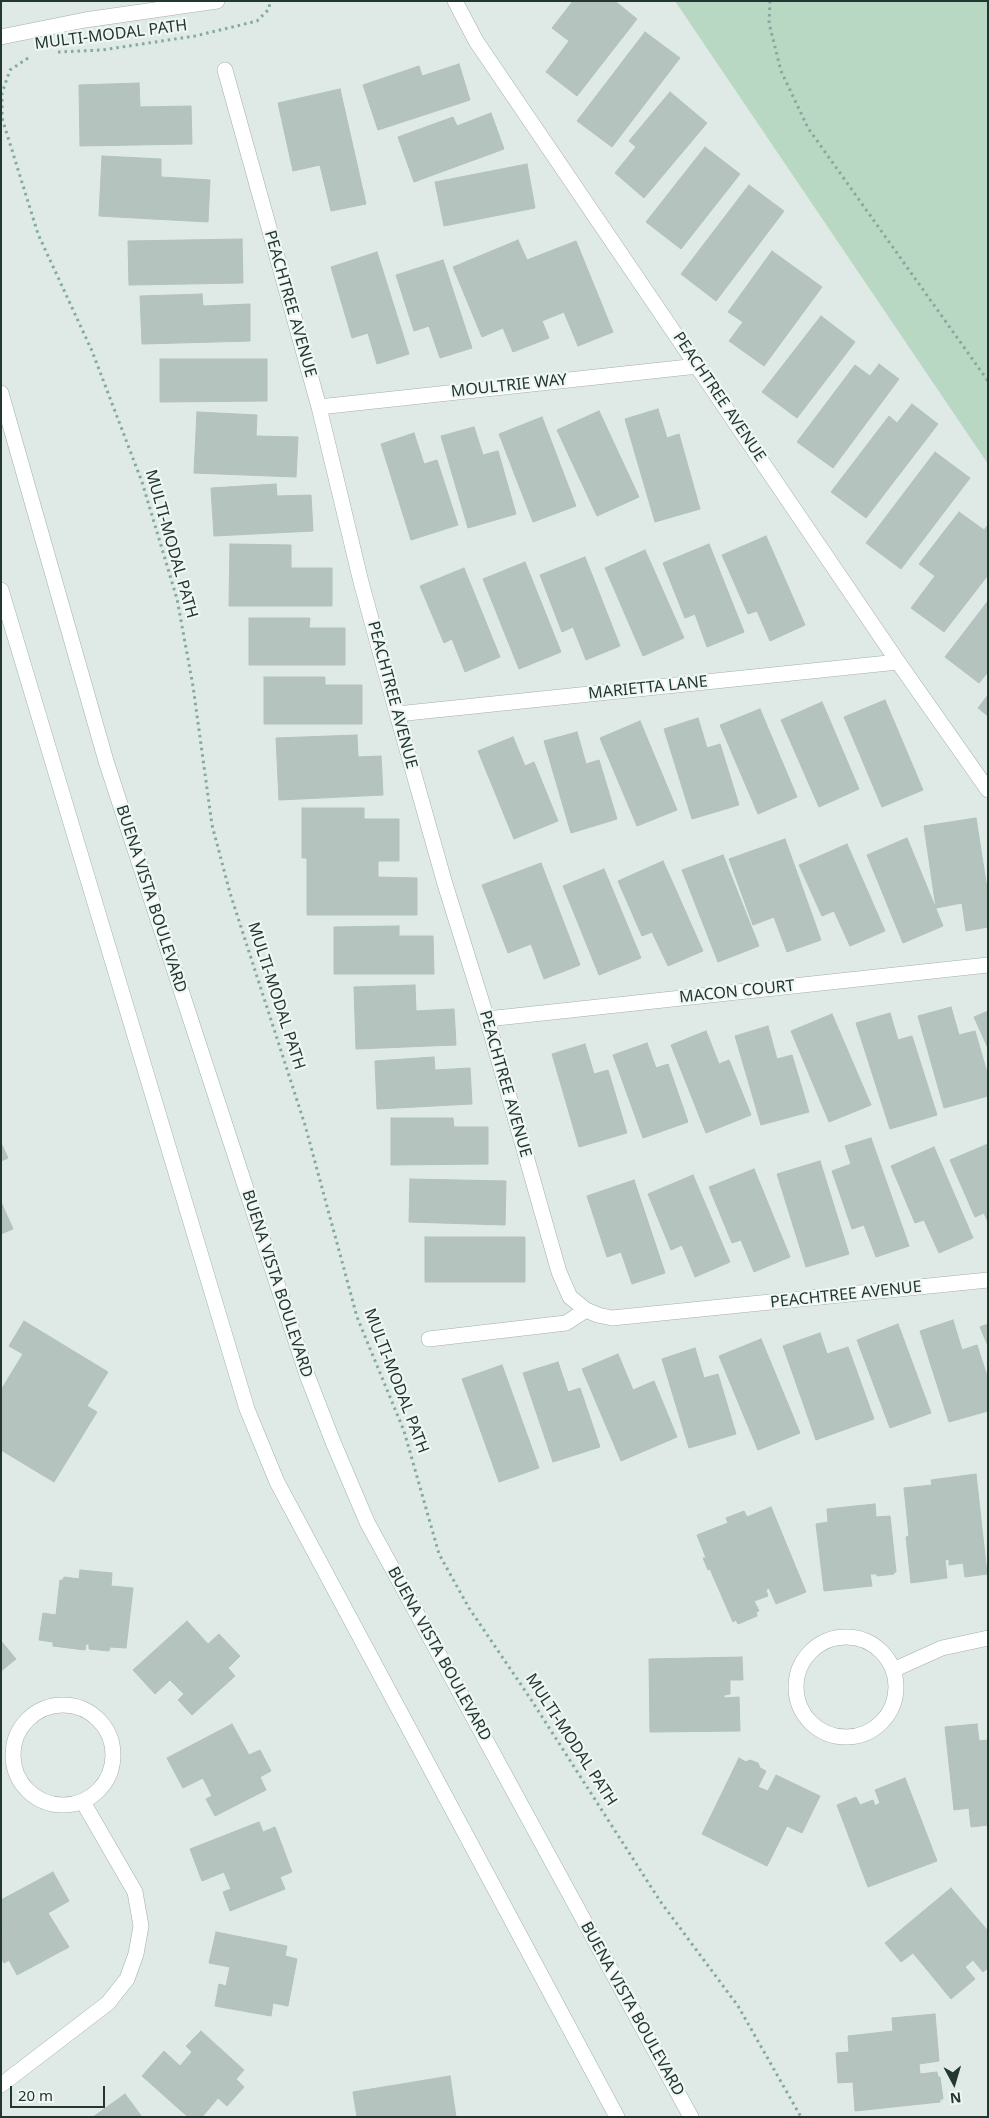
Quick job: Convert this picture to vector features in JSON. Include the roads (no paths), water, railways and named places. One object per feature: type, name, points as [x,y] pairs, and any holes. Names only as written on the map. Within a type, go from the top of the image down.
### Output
[{"type":"street","points":[[1,37],[85,20],[217,1]]},
{"type":"street","name":"PEACHTREE AVENUE","points":[[455,1],[476,42],[898,662],[988,790]]},
{"type":"street","name":"PEACHTREE AVENUE","points":[[224,70],[319,407],[361,582],[397,714],[445,884],[487,1019],[558,1272],[570,1297],[586,1310],[612,1318],[988,1280]]},
{"type":"street","name":"MOULTRIE WAY","points":[[319,407],[698,366]]},
{"type":"street","name":"BUENA VISTA BOULEVARD","points":[[1,393],[106,762],[307,1375],[333,1442],[367,1522],[691,2117]]},
{"type":"street","points":[[1,590],[246,1409],[277,1482],[617,2117]]},
{"type":"street","name":"MARIETTA LANE","points":[[397,714],[898,662]]},
{"type":"street","name":"MACON COURT","points":[[487,1019],[988,965]]},
{"type":"street","points":[[429,1339],[566,1324],[586,1310]]},
{"type":"street","points":[[847,1636],[869,1642],[886,1657],[893,1670],[896,1677],[895,1700],[885,1720],[866,1734],[844,1738],[822,1732],[805,1718],[796,1697],[796,1674],[807,1654],[825,1641],[847,1636]]},
{"type":"street","points":[[893,1670],[942,1648],[988,1638]]},
{"type":"street","points":[[59,1704],[77,1706],[92,1714],[105,1726],[112,1743],[113,1760],[108,1777],[98,1792],[84,1802],[52,1805],[37,1799],[25,1789],[16,1776],[12,1760],[12,1745],[18,1730],[28,1718],[42,1709],[59,1704]]},
{"type":"street","points":[[1,2084],[108,2003],[127,1979],[136,1954],[140,1926],[135,1892],[84,1802]]}]
